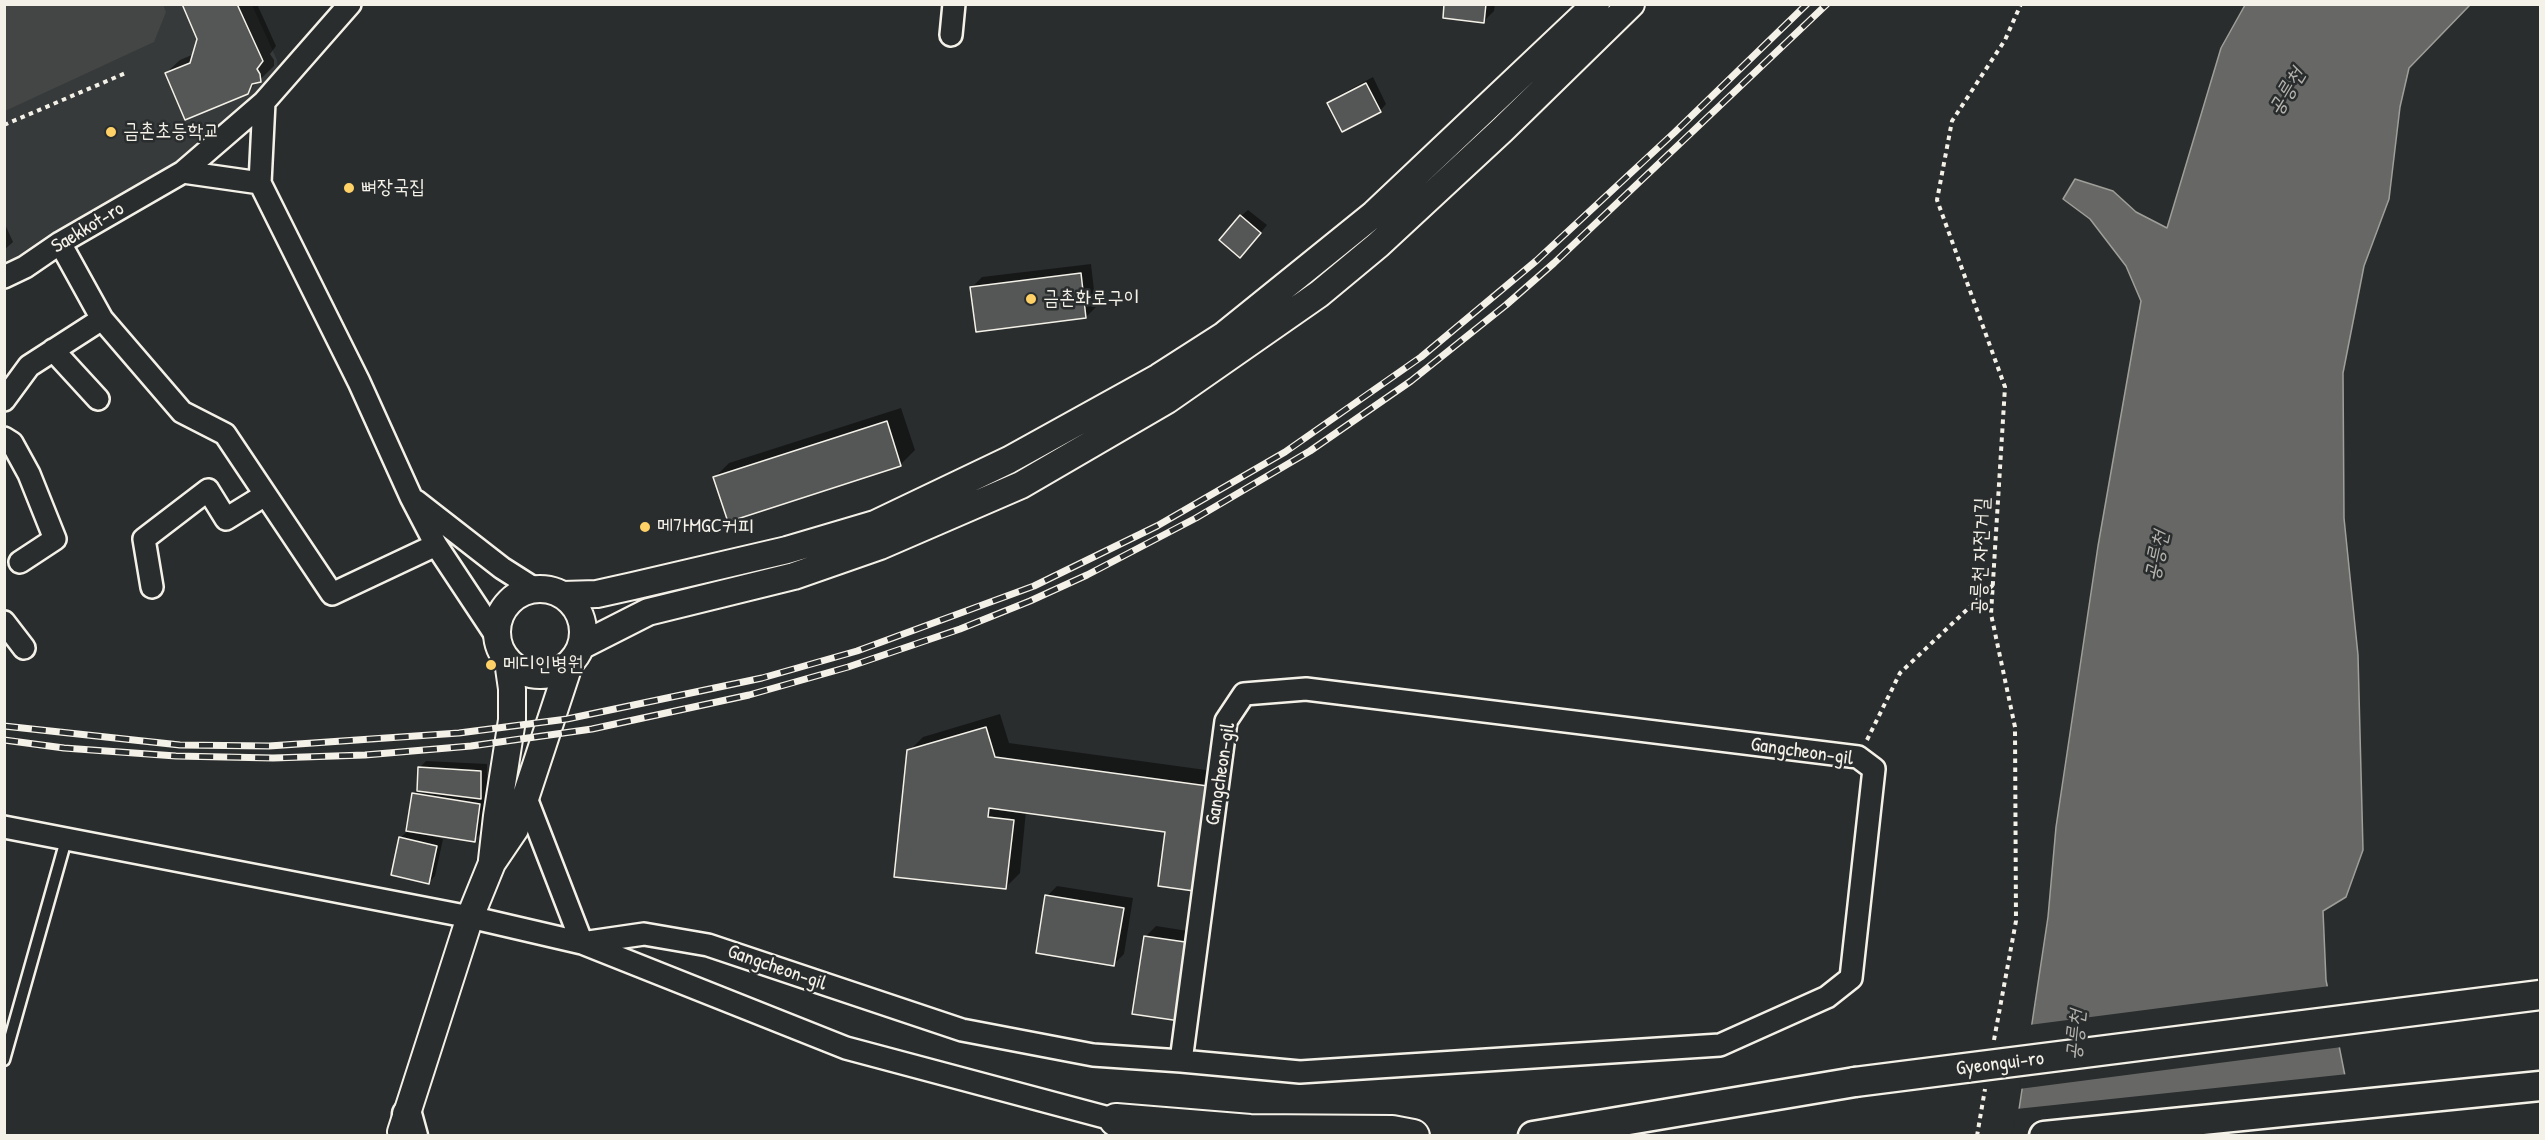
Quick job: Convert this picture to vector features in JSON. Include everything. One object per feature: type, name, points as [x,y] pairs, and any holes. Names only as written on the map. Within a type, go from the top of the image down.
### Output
[{"type":"main road","name":"Gyeongui-ro","points":[[1533,1136],[1855,1082],[2541,995]]},
{"type":"main road","points":[[2044,1136],[2541,1086]]},
{"type":"main road","points":[[1125,1128],[1392,1132],[1413,1136]]},
{"type":"street","name":"Saekkot-ro","points":[[4,277],[25,267],[60,243],[178,175],[264,102],[350,4]]},
{"type":"street","points":[[951,34],[954,4]]},
{"type":"street","points":[[562,595],[597,594],[633,586],[787,550],[875,524],[1010,460],[1159,377],[1223,336],[1374,214],[1596,4]]},
{"type":"street","points":[[407,1128],[470,917],[492,863],[515,829],[575,655],[582,623],[571,602],[562,595],[549,590],[535,589],[517,596],[502,610],[497,637],[500,650],[518,669],[531,675],[544,675],[557,672],[575,655],[648,612],[794,576],[880,546],[1021,485],[1167,400],[1319,294],[1378,245],[1502,130],[1631,4]]},
{"type":"street","points":[[264,102],[260,183],[359,382],[411,497],[436,545],[497,637]]},
{"type":"street","points":[[178,175],[260,183]]},
{"type":"street","points":[[60,243],[102,319],[182,412],[225,434],[332,594],[436,545]]},
{"type":"street","points":[[4,400],[29,366],[102,319]]},
{"type":"street","points":[[53,350],[98,399]]},
{"type":"street","points":[[4,438],[12,443],[29,474],[55,539],[20,562]]},
{"type":"street","points":[[152,587],[144,539],[208,490],[226,519],[265,495]]},
{"type":"street","points":[[411,497],[502,568],[535,589]]},
{"type":"street","points":[[4,622],[24,648]]},
{"type":"street","points":[[492,863],[512,720],[512,689],[508,661]]},
{"type":"street","name":"Gangcheon-gil","points":[[582,943],[645,934],[708,945],[962,1030],[1093,1055],[1300,1072],[1720,1045],[1827,997],[1851,978],[1874,769],[1858,757],[1306,689],[1244,694],[1226,721],[1181,1061]]},
{"type":"street","points":[[526,798],[582,943]]},
{"type":"street","points":[[4,827],[470,917],[582,943],[846,1048],[1125,1128]]},
{"type":"lane","points":[[4,1060],[66,840]]},
{"type":"path","name":"공릉천 자전거길","points":[[1993,1045],[2016,921],[2015,727],[1991,614],[2005,387],[1937,200],[1952,122],[2006,40],[2021,4]]},
{"type":"path","points":[[4,125],[128,72]]},
{"type":"path","points":[[1858,757],[1900,673],[1993,585]]},
{"type":"path","points":[[1977,1136],[1987,1079]]},
{"type":"shaded area","points":[[163,4],[166,12],[154,42],[5,111],[5,5]]},
{"type":"shaded area","name":"금촌초등학교","points":[[5,5],[252,5],[277,60],[278,71],[255,100],[179,165],[5,264]]},
{"type":"water","name":"공릉천","points":[[2245,5],[2470,5],[2409,68],[2400,107],[2389,199],[2364,266],[2343,373],[2344,518],[2358,655],[2363,850],[2346,897],[2323,911],[2326,980],[2346,1081],[2015,1136],[2048,917],[2056,827],[2098,546],[2141,301],[2126,266],[2090,219],[2063,199],[2075,179],[2113,191],[2136,212],[2167,228],[2221,48]]},
{"type":"pier","points":[[2330,986],[2342,1047],[2019,1089],[2029,1025]]},
{"type":"pier","points":[[2348,1074],[2346,1136],[2012,1136],[2016,1109]]},
{"type":"building","points":[[182,4],[237,4],[263,61],[257,69],[261,82],[252,84],[248,94],[185,120],[165,73],[190,63],[197,39]]},
{"type":"building","points":[[1444,4],[1486,4],[1484,23],[1443,18]]},
{"type":"building","points":[[1366,83],[1381,112],[1342,132],[1327,103]]},
{"type":"building","points":[[1240,215],[1261,233],[1240,258],[1219,240]]},
{"type":"building","points":[[1081,273],[1086,318],[976,332],[970,287]]},
{"type":"building","points":[[887,421],[901,466],[728,522],[713,477]]},
{"type":"building","points":[[986,727],[995,757],[1215,787],[1201,892],[1158,886],[1165,832],[989,808],[988,817],[1014,820],[1006,889],[894,877],[907,750]]},
{"type":"building","points":[[418,767],[481,771],[481,799],[417,791]]},
{"type":"building","points":[[412,793],[480,804],[475,842],[406,831]]},
{"type":"building","points":[[399,837],[437,846],[429,884],[391,875]]},
{"type":"building","points":[[1045,895],[1124,908],[1114,966],[1036,953]]},
{"type":"building","points":[[1144,936],[1192,943],[1180,1021],[1132,1014]]},
{"type":"railway","points":[[4,726],[180,745],[269,746],[459,733],[567,719],[762,678],[857,651],[1034,586],[1157,526],[1285,452],[1421,357],[1536,261],[1675,132],[1807,4]]},
{"type":"railway","points":[[4,740],[64,748],[176,756],[273,758],[365,755],[471,746],[592,729],[749,695],[848,667],[960,629],[1030,601],[1087,575],[1196,518],[1310,451],[1411,381],[1506,305],[1554,263],[1827,4]]},
{"type":"place","name":"금촌초등학교","points":[[111,132]]},
{"type":"place","name":"뼈장국집","points":[[349,188]]},
{"type":"place","name":"금촌화로구이","points":[[1031,299]]},
{"type":"place","name":"메가MGC커피","points":[[645,527]]},
{"type":"place","name":"메디인병원","points":[[491,665]]}]
